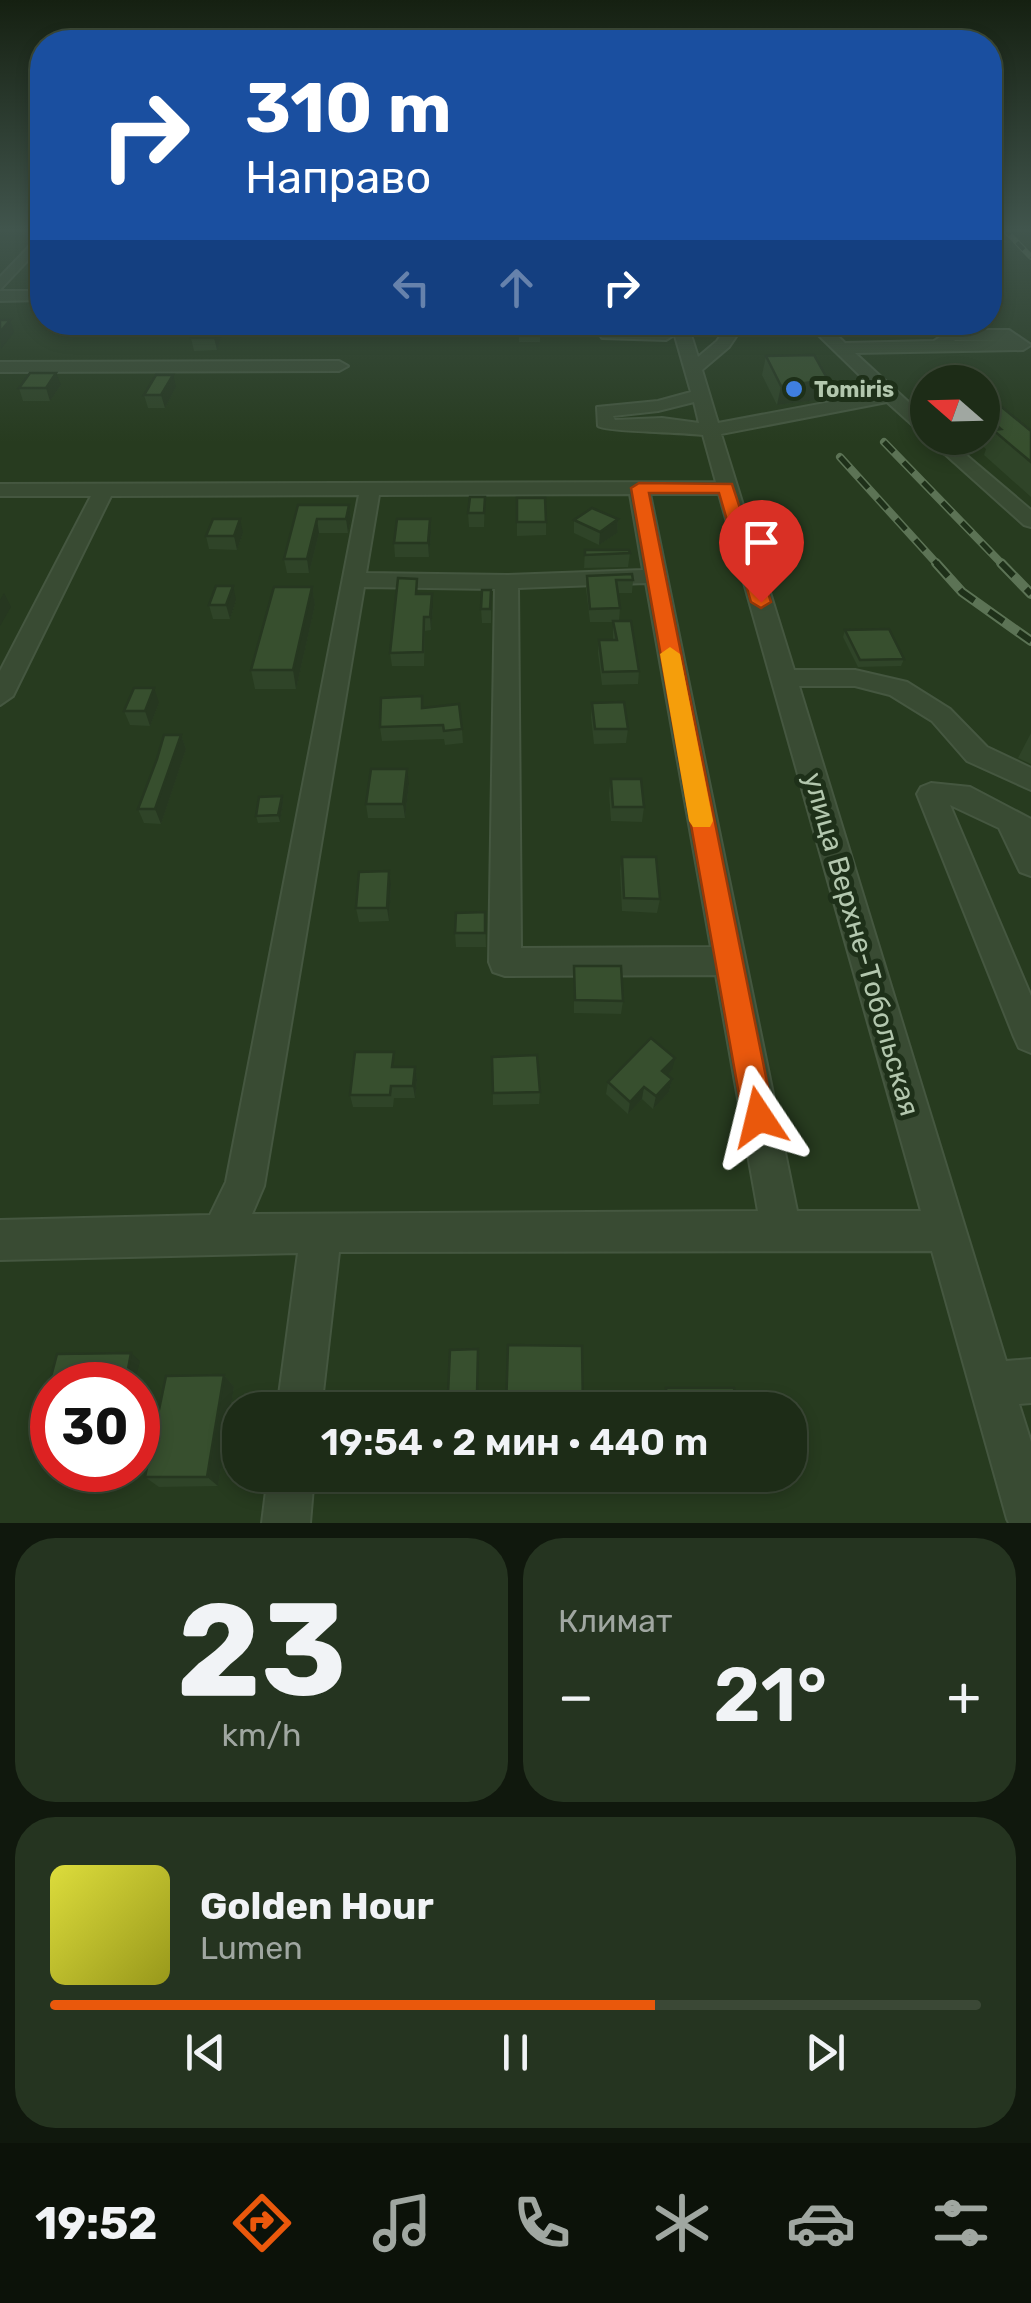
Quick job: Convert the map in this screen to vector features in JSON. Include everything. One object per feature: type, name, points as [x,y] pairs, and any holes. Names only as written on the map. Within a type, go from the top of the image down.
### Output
[{"type":"street","points":[[608,336],[615,335]]},
{"type":"street","name":"улица Верхне-Тобольская","points":[[669,335],[670,349],[700,378],[726,488],[946,1230],[1011,1382],[1031,1518]]},
{"type":"street","points":[[730,335],[700,378],[658,406],[603,410],[607,426],[662,424],[711,430],[890,396]]},
{"type":"street","points":[[826,335],[910,414]]},
{"type":"street","points":[[839,348],[940,345]]},
{"type":"street","points":[[0,367],[339,366]]},
{"type":"street","points":[[954,455],[1031,522]]},
{"type":"street","points":[[639,488],[781,1231]]},
{"type":"street","points":[[0,490],[726,488]]},
{"type":"street","points":[[0,696],[104,490]]},
{"type":"street","points":[[220,1237],[245,1186],[370,490]]},
{"type":"street","points":[[354,580],[506,582],[657,576]]},
{"type":"street","points":[[506,582],[505,962],[731,961]]},
{"type":"street","points":[[784,678],[855,678],[898,688],[941,714],[977,754],[1031,780]]},
{"type":"street","points":[[1031,864],[1021,827],[960,794],[931,794],[1031,1037]]},
{"type":"street","points":[[0,1240],[321,1232],[946,1230]]},
{"type":"street","points":[[302,1392],[321,1232]]},
{"type":"street","points":[[286,1523],[290,1492]]},
{"type":"building","points":[[192,335],[215,335],[214,338],[191,338]]},
{"type":"building","points":[[814,355],[828,380],[781,386],[766,356]]},
{"type":"building","points":[[30,373],[56,373],[46,388],[19,388]]},
{"type":"building","points":[[156,375],[173,375],[161,395],[144,395]]},
{"type":"building","points":[[1000,406],[1031,431],[1031,462],[1000,436]]},
{"type":"building","points":[[470,497],[485,497],[484,513],[468,513]]},
{"type":"building","points":[[517,498],[545,498],[546,522],[517,522]]},
{"type":"building","points":[[298,505],[349,505],[346,519],[317,519],[307,559],[284,559]]},
{"type":"building","points":[[592,508],[618,519],[600,532],[574,520]]},
{"type":"building","points":[[213,519],[240,519],[234,536],[206,536]]},
{"type":"building","points":[[397,519],[430,519],[428,543],[394,543]]},
{"type":"building","points":[[585,550],[629,550],[630,553],[585,555]]},
{"type":"building","points":[[632,574],[633,580],[616,580],[620,608],[590,609],[587,576]]},
{"type":"building","points":[[398,578],[417,579],[416,594],[432,594],[430,617],[424,617],[423,652],[390,653]]},
{"type":"building","points":[[216,586],[233,586],[226,605],[209,605]]},
{"type":"building","points":[[274,587],[312,587],[293,670],[251,670]]},
{"type":"building","points":[[482,590],[491,590],[490,609],[481,609]]},
{"type":"building","points":[[613,621],[631,621],[639,671],[603,672],[599,640],[617,640]]},
{"type":"building","points":[[889,629],[904,659],[860,660],[845,630]]},
{"type":"building","points":[[134,688],[154,688],[145,711],[124,711]]},
{"type":"building","points":[[422,696],[422,708],[459,704],[462,729],[444,731],[443,725],[380,727],[381,698]]},
{"type":"building","points":[[624,702],[628,729],[595,729],[592,703]]},
{"type":"building","points":[[164,735],[181,735],[155,809],[138,809],[157,759]]},
{"type":"building","points":[[371,769],[407,769],[403,804],[366,804]]},
{"type":"building","points":[[611,779],[641,779],[644,807],[613,807]]},
{"type":"building","points":[[282,796],[278,815],[256,816],[259,797]]},
{"type":"building","points":[[622,857],[656,857],[660,899],[624,898]]},
{"type":"building","points":[[389,871],[387,908],[356,908],[359,872]]},
{"type":"building","points":[[485,912],[485,933],[455,933],[456,913]]},
{"type":"building","points":[[574,966],[621,966],[623,1001],[575,1000]]},
{"type":"building","points":[[651,1038],[675,1058],[662,1071],[672,1079],[656,1096],[644,1087],[630,1102],[608,1082]]},
{"type":"building","points":[[355,1052],[394,1052],[392,1067],[415,1067],[413,1086],[391,1086],[390,1095],[350,1095]]},
{"type":"building","points":[[537,1055],[540,1092],[493,1093],[492,1057]]},
{"type":"building","points":[[508,1345],[582,1346],[583,1392],[507,1392]]},
{"type":"building","points":[[478,1349],[477,1392],[448,1392],[450,1350]]},
{"type":"building","points":[[131,1353],[129,1362],[55,1362],[57,1354]]},
{"type":"building","points":[[224,1375],[207,1477],[160,1477],[160,1405],[166,1376]]},
{"type":"building","points":[[666,1388],[734,1388],[735,1392],[666,1392]]},
{"type":"railway","points":[[884,442],[1003,565]]},
{"type":"railway","points":[[840,457],[938,565]]},
{"type":"railway","points":[[936,563],[962,592],[1031,641]]},
{"type":"railway","points":[[1001,563],[1031,594]]},
{"type":"slow traffic","points":[[670,654],[701,821]]},
{"type":"place","name":"Tomiris","points":[[794,389]]},
{"type":"route","points":[[759,1117],[639,488],[726,488],[761,602]]}]
